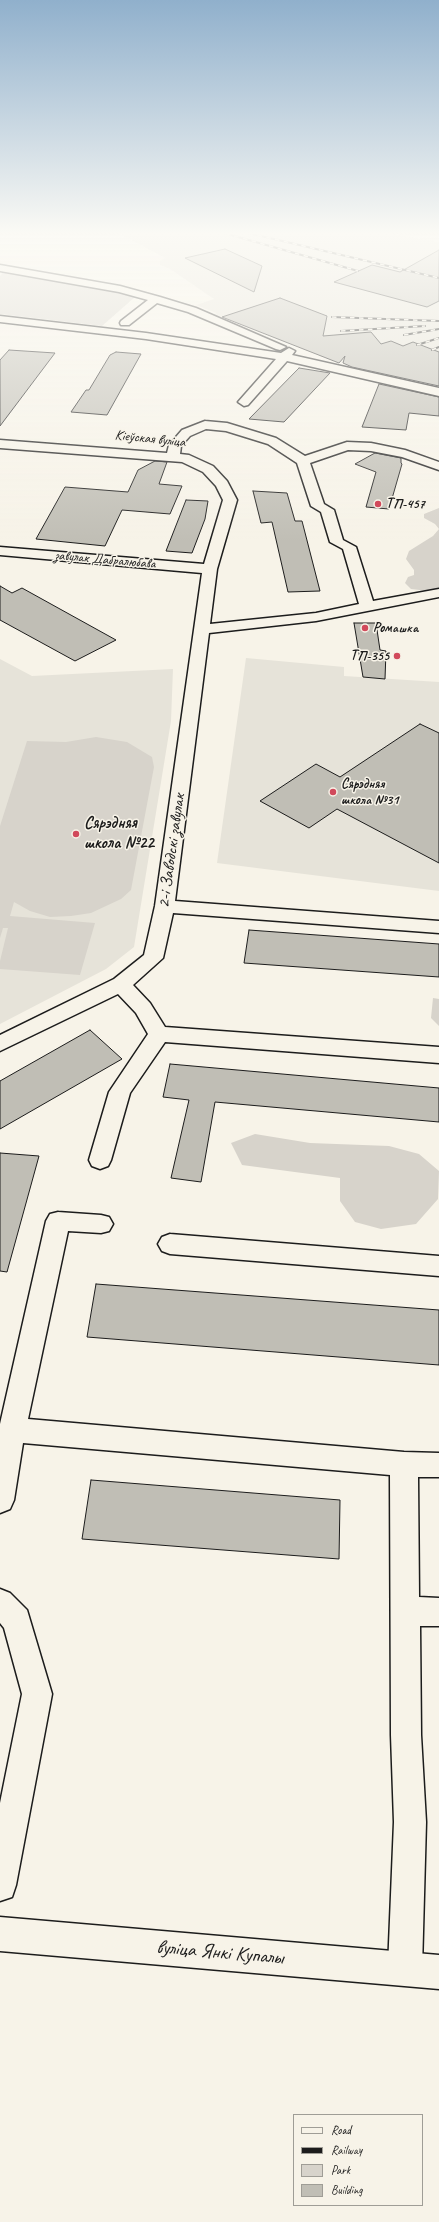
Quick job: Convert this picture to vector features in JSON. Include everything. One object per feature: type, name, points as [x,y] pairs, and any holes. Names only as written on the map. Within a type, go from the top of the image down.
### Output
[{"type":"street","points":[[135,335],[287,354],[363,376],[439,392]]},
{"type":"street","points":[[245,335],[287,354]]},
{"type":"street","points":[[244,402],[287,354]]},
{"type":"street","points":[[173,455],[175,445],[186,433],[205,425],[227,427],[272,442],[282,446],[303,461],[318,506],[327,510],[337,542],[349,547],[367,608]]},
{"type":"street","name":"Кіеўская вуліца","points":[[0,444],[173,455],[196,462],[208,470],[222,484],[230,500],[210,569]]},
{"type":"street","points":[[303,461],[347,446],[371,447],[405,454],[439,466]]},
{"type":"street","name":"завулак Дабралюбава","points":[[0,551],[210,569]]},
{"type":"street","name":"2-і Заводскі завулак","points":[[0,1044],[121,984],[153,958],[165,906],[210,569]]},
{"type":"street","points":[[202,629],[316,617],[439,593]]},
{"type":"street","points":[[165,906],[439,927]]},
{"type":"street","points":[[121,984],[143,1008],[159,1034]]},
{"type":"street","points":[[159,1034],[439,1055]]},
{"type":"street","points":[[100,1160],[120,1092],[159,1034]]},
{"type":"street","points":[[0,1500],[12,1430],[58,1221],[101,1224]]},
{"type":"street","points":[[170,1244],[439,1266]]},
{"type":"street","points":[[12,1430],[404,1464],[439,1465]]},
{"type":"street","points":[[404,1464],[406,1735],[410,1822],[405,1968]]},
{"type":"street","points":[[0,1603],[17,1620],[36,1694],[0,1885]]},
{"type":"street","points":[[406,1610],[439,1612]]},
{"type":"street","name":"вуліца Янкі Купалы","points":[[0,1934],[439,1972]]},
{"type":"shaded area","points":[[269,335],[439,335],[439,383],[390,371],[379,377]]},
{"type":"shaded area","name":"Сярэдняя школа №31","points":[[246,658],[344,667],[344,676],[439,682],[439,891],[217,863]]},
{"type":"shaded area","name":"Сярэдняя школа №22","points":[[0,659],[32,676],[173,669],[171,721],[134,947],[106,969],[0,1024]]},
{"type":"green space","points":[[439,508],[439,529],[435,524],[424,518],[424,514]]},
{"type":"green space","points":[[439,529],[439,589],[428,591],[411,589],[405,583],[408,577],[414,575],[414,570],[406,559],[409,551],[433,536]]},
{"type":"green space","name":"Сярэдняя школа №22","points":[[96,737],[127,742],[152,757],[154,767],[131,890],[121,899],[91,913],[71,916],[50,917],[30,911],[14,902],[10,916],[95,923],[80,975],[0,969],[0,961],[8,928],[3,928],[0,938],[0,826],[27,741],[66,742]]},
{"type":"green space","points":[[433,998],[439,999],[439,1026],[431,1018]]},
{"type":"green space","points":[[255,1134],[310,1143],[389,1146],[419,1154],[439,1171],[438,1199],[416,1224],[381,1229],[355,1222],[340,1201],[340,1178],[242,1165],[231,1143]]},
{"type":"building","points":[[267,335],[323,335],[323,336],[373,335],[381,344],[391,341],[403,346],[413,342],[439,352],[439,386],[352,367],[343,363],[345,356],[339,363]]},
{"type":"building","points":[[9,350],[55,353],[0,426],[0,360]]},
{"type":"building","points":[[116,352],[141,354],[107,415],[71,412],[86,390],[89,390],[110,355]]},
{"type":"building","points":[[299,368],[330,373],[284,422],[249,419]]},
{"type":"building","points":[[379,384],[439,397],[439,416],[409,413],[406,430],[362,427]]},
{"type":"building","points":[[375,453],[401,458],[402,464],[389,509],[366,507],[376,472],[355,464]]},
{"type":"building","points":[[155,461],[167,462],[159,484],[182,486],[170,514],[122,510],[105,546],[36,539],[65,487],[128,492],[138,470]]},
{"type":"building","points":[[253,491],[287,493],[295,521],[302,521],[320,591],[288,592],[272,522],[261,523]]},
{"type":"building","points":[[186,500],[208,501],[205,519],[192,553],[166,551]]},
{"type":"building","points":[[0,586],[12,593],[22,588],[116,640],[75,661],[0,620]]},
{"type":"building","points":[[354,623],[376,623],[380,650],[386,651],[385,679],[363,677]]},
{"type":"building","points":[[420,724],[439,733],[439,863],[337,809],[309,828],[260,801],[316,764],[340,777]]},
{"type":"building","points":[[249,930],[439,944],[439,977],[244,963]]},
{"type":"building","points":[[90,1030],[122,1059],[0,1129],[0,1081]]},
{"type":"building","points":[[170,1064],[439,1088],[439,1122],[215,1102],[201,1182],[171,1178],[189,1100],[163,1097]]},
{"type":"building","points":[[0,1153],[39,1156],[7,1272],[0,1271]]},
{"type":"building","points":[[96,1284],[439,1310],[439,1365],[87,1337]]},
{"type":"building","points":[[91,1480],[340,1500],[339,1559],[82,1539]]},
{"type":"railway","points":[[417,345],[439,338]]},
{"type":"railway","points":[[432,350],[439,347]]},
{"type":"place","name":"ТП-457","points":[[378,504]]},
{"type":"place","name":"Ромашка","points":[[365,628]]},
{"type":"place","name":"ТП-355","points":[[397,656]]},
{"type":"place","name":"Сярэдняя школа №31","points":[[333,792]]},
{"type":"place","name":"Сярэдняя школа №22","points":[[76,834]]}]
